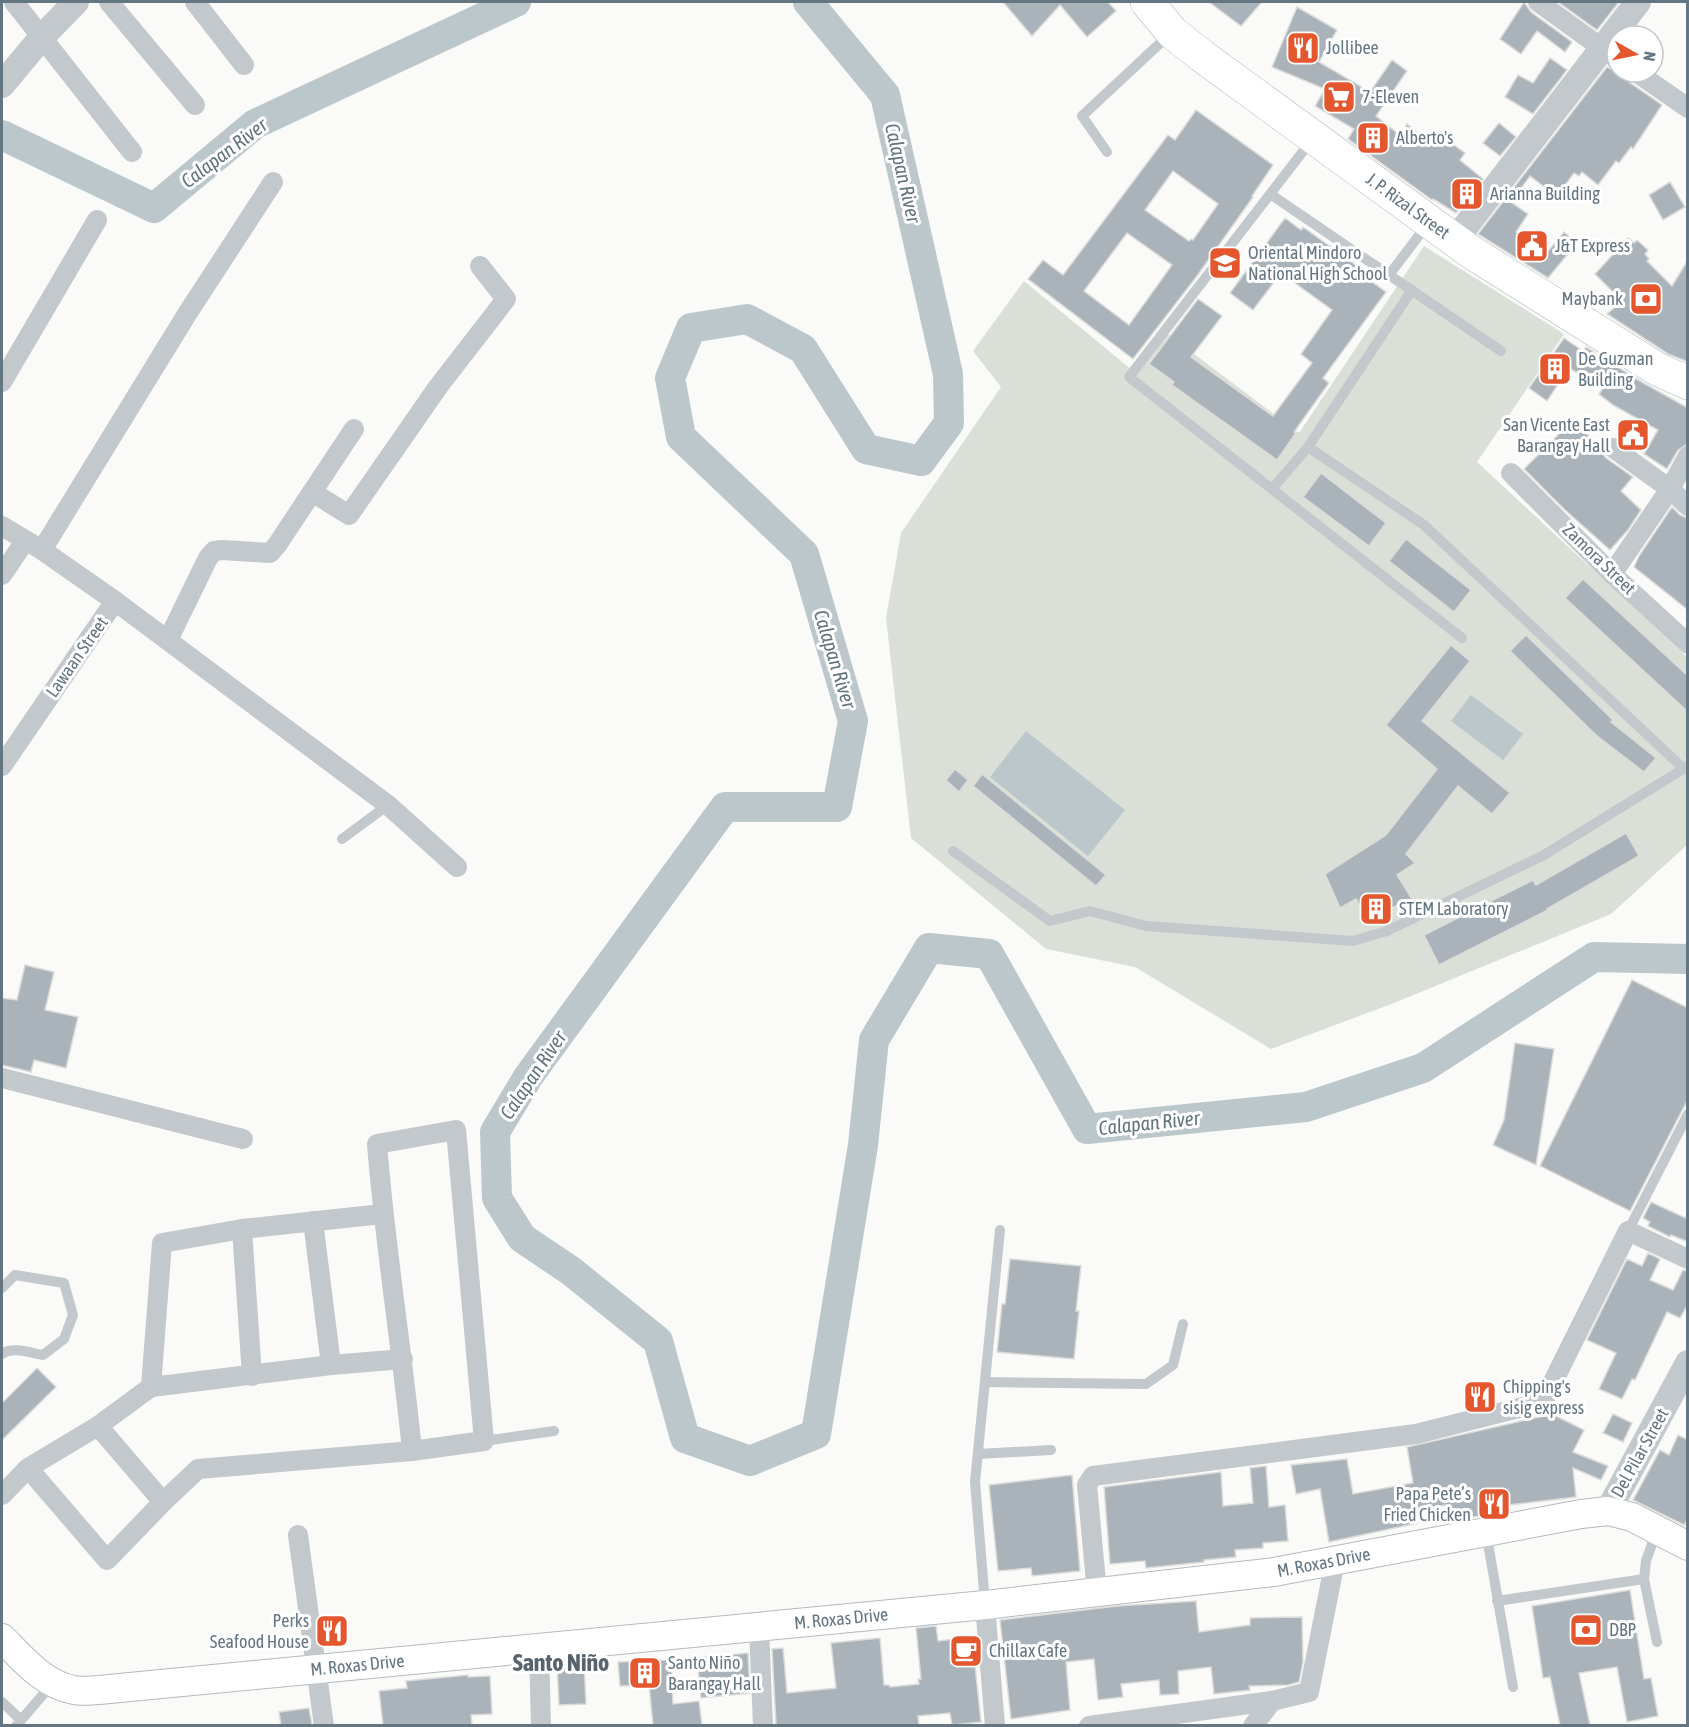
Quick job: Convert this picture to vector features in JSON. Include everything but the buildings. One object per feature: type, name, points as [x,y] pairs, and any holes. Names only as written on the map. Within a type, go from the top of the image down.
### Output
[{"type":"highway","name":"J. P. Rizal Street","points":[[1147,2],[1172,32],[1442,231],[1657,369],[1688,383]]},
{"type":"main road","name":"M. Roxas Drive","points":[[2,1638],[52,1683],[75,1690],[99,1690],[759,1628],[1097,1593],[1274,1572],[1608,1511],[1632,1517],[1688,1546]]},
{"type":"street","points":[[15,2],[132,152]]},
{"type":"street","points":[[3,82],[76,2]]},
{"type":"street","points":[[109,2],[195,105]]},
{"type":"street","points":[[195,2],[244,65]]},
{"type":"street","points":[[1538,2],[1605,50]]},
{"type":"street","points":[[1626,24],[1638,2]]},
{"type":"street","points":[[1442,231],[1605,59]]},
{"type":"street","points":[[1653,84],[1688,108]]},
{"type":"street","points":[[2,575],[34,546],[273,182]]},
{"type":"street","points":[[2,382],[97,220]]},
{"type":"street","points":[[312,492],[349,515],[438,387],[506,299],[480,266]]},
{"type":"street","points":[[168,640],[208,558],[214,551],[270,553],[354,429]]},
{"type":"street","points":[[1613,448],[1670,489],[1688,506]]},
{"type":"street","points":[[1612,574],[1670,489],[1688,456]]},
{"type":"street","name":"Zamora Street","points":[[1511,473],[1612,574],[1688,644]]},
{"type":"street","name":"Lawaan Street","points":[[2,526],[115,601],[2,766]]},
{"type":"street","points":[[115,601],[388,805],[457,867]]},
{"type":"street","points":[[2,1078],[243,1138]]},
{"type":"street","points":[[28,1468],[107,1560],[198,1469],[412,1450],[484,1441],[456,1130],[377,1144],[382,1214],[403,1359],[412,1450]]},
{"type":"street","points":[[151,1387],[162,1243],[242,1229],[382,1214]]},
{"type":"street","points":[[313,1221],[331,1365]]},
{"type":"street","points":[[242,1229],[252,1376]]},
{"type":"street","points":[[1097,1593],[1087,1485],[1093,1476],[1416,1434],[1543,1402],[1628,1231],[1688,1259]]},
{"type":"street","points":[[2,1495],[28,1468],[98,1425],[151,1387],[331,1365],[403,1359]]},
{"type":"street","name":"Del Pilar Street","points":[[1608,1511],[1688,1363]]},
{"type":"street","points":[[98,1425],[163,1502]]},
{"type":"street","points":[[298,1535],[324,1725]]},
{"type":"street","points":[[1089,1725],[1272,1701],[1309,1692],[1335,1561]]},
{"type":"street","points":[[985,1605],[994,1725]]},
{"type":"street","points":[[759,1628],[763,1725]]},
{"type":"street","points":[[538,1649],[541,1725]]},
{"type":"street","points":[[1253,1725],[1272,1701]]},
{"type":"lane","points":[[1107,152],[1082,116],[1172,32]]},
{"type":"lane","points":[[1313,138],[1129,377],[1462,638]]},
{"type":"lane","points":[[1270,194],[1501,351]]},
{"type":"lane","points":[[1389,275],[1442,231]]},
{"type":"lane","points":[[1272,489],[1308,447],[1412,290]]},
{"type":"lane","points":[[953,851],[1050,921],[1090,911],[1146,926],[1353,941],[1387,931],[1544,855],[1686,767],[1425,525],[1308,447]]},
{"type":"lane","points":[[342,839],[388,805]]},
{"type":"lane","points":[[1628,1231],[1688,1114]]},
{"type":"lane","points":[[985,1605],[975,1482],[1000,1230]]},
{"type":"lane","points":[[2,1288],[15,1275],[64,1283],[73,1315],[64,1339],[43,1355],[20,1351],[6,1351],[2,1354]]},
{"type":"lane","points":[[985,1383],[1146,1384],[1173,1365],[1183,1324]]},
{"type":"lane","points":[[484,1441],[554,1431]]},
{"type":"lane","points":[[978,1454],[1051,1450]]},
{"type":"lane","points":[[1657,1530],[1646,1561],[1644,1579],[1657,1642]]},
{"type":"lane","points":[[1486,1532],[1512,1687]]},
{"type":"lane","points":[[1497,1601],[1644,1579]]},
{"type":"lane","points":[[2,1702],[18,1722],[52,1683]]},
{"type":"shaded area","points":[[1424,246],[1564,334],[1477,462],[1687,657],[1687,845],[1611,914],[1394,1003],[1271,1049],[1135,967],[1046,949],[911,838],[886,618],[901,533],[1001,387],[973,351],[1024,281],[1132,370],[1161,329],[1299,433]]},
{"type":"shaded area","points":[[1471,695],[1523,734],[1503,760],[1451,721]]},
{"type":"shaded area","points":[[1026,731],[1125,810],[1088,856],[990,777]]},
{"type":"waterway","name":"Calapan River","points":[[2,135],[154,208],[255,124],[516,2]]},
{"type":"waterway","name":"Calapan River","points":[[808,2],[885,95],[948,374],[949,423],[921,461],[866,449],[803,349],[747,319],[691,328],[670,378],[681,437],[804,554],[853,721],[837,807],[725,807],[528,1077],[495,1132],[497,1198],[522,1238],[571,1271],[658,1341],[685,1438],[750,1461],[816,1434],[863,1145],[874,1040],[929,948],[989,954],[1087,1129],[1306,1107],[1423,1068],[1594,957],[1688,959]]},
{"type":"place","name":"Jollibee","points":[[1303,48]]},
{"type":"place","name":"7-Eleven","points":[[1339,97]]},
{"type":"place","name":"Alberto's","points":[[1373,138]]},
{"type":"place","name":"Arianna Building","points":[[1467,194]]},
{"type":"place","name":"J&T Express","points":[[1532,246]]},
{"type":"place","name":"Oriental Mindoro National High School","points":[[1225,263]]},
{"type":"place","name":"Maybank","points":[[1646,299]]},
{"type":"place","name":"De Guzman Building","points":[[1555,369]]},
{"type":"place","name":"San Vicente East Barangay Hall","points":[[1633,435]]},
{"type":"place","name":"STEM Laboratory","points":[[1376,909]]},
{"type":"place","name":"Chipping's sisig express","points":[[1480,1397]]},
{"type":"place","name":"Papa Pete’s Fried Chicken","points":[[1494,1504]]},
{"type":"place","name":"DBP","points":[[1586,1630]]},
{"type":"place","name":"Perks Seafood House","points":[[332,1631]]},
{"type":"place","name":"Chillax Cafe","points":[[966,1651]]},
{"type":"place","name":"Santo Niño Barangay Hall","points":[[645,1673]]},
{"type":"district","name":"Santo Niño","points":[[561,1663]]}]
